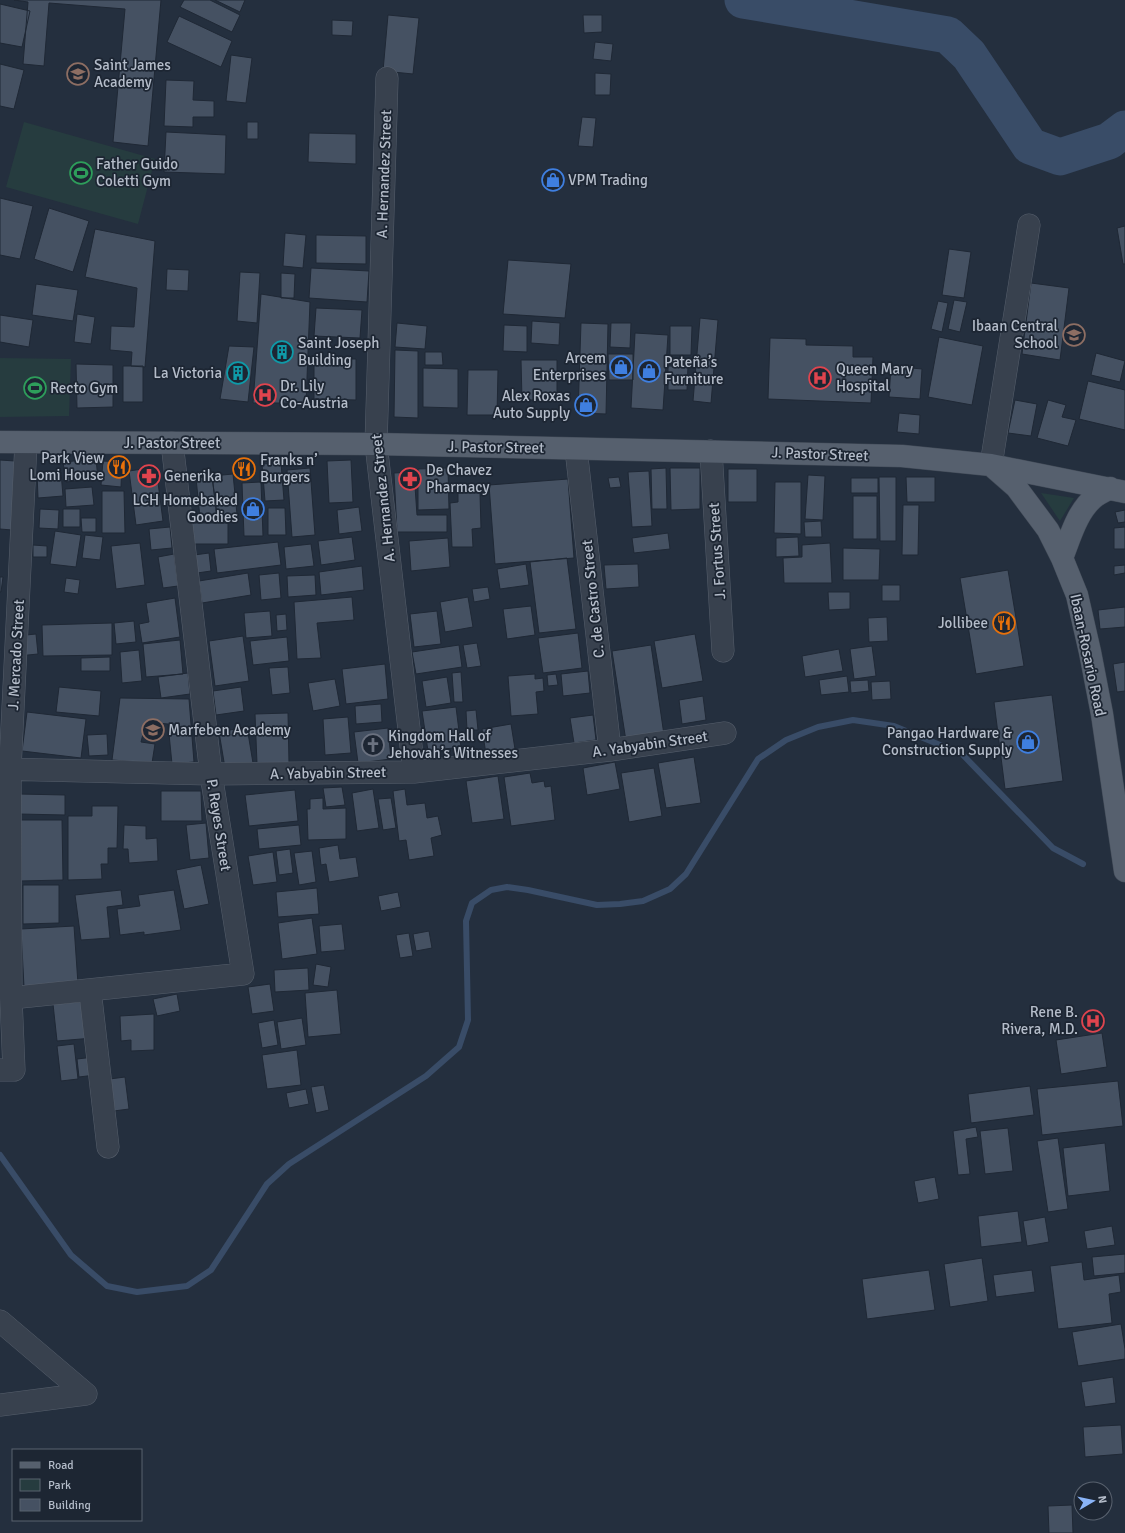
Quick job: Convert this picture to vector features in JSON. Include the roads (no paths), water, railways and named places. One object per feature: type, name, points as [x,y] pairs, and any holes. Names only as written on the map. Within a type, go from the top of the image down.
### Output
[{"type":"main road","name":"J. Pastor Street","points":[[0,442],[376,444],[902,456],[991,466],[1117,490]]},
{"type":"main road","name":"Ibaan-Rosario Road","points":[[991,466],[1016,487],[1048,530],[1062,558],[1077,595],[1102,714],[1125,871]]},
{"type":"main road","points":[[1062,558],[1076,524],[1087,505],[1096,496],[1117,490]]},
{"type":"street","name":"A. Hernandez Street","points":[[387,78],[376,444],[414,772]]},
{"type":"street","points":[[991,466],[1029,225]]},
{"type":"street","name":"J. Mercado Street","points":[[0,1070],[14,1070],[5,769],[26,443]]},
{"type":"street","name":"P. Reyes Street","points":[[11,998],[243,974],[211,774],[172,443]]},
{"type":"street","name":"C. de Castro Street","points":[[576,449],[610,750]]},
{"type":"street","name":"J. Fortus Street","points":[[711,451],[723,651]]},
{"type":"street","name":"A. Yabyabin Street","points":[[5,769],[211,774],[414,772],[610,750],[725,733]]},
{"type":"street","points":[[90,990],[108,1147]]},
{"type":"street","points":[[0,1321],[86,1394],[0,1405]]},
{"type":"waterway","points":[[743,0],[948,35],[969,55],[1030,146],[1060,157],[1109,141],[1125,129]]},
{"type":"waterway","points":[[0,1155],[71,1255],[107,1286],[137,1292],[187,1286],[211,1270],[267,1184],[289,1164],[426,1076],[459,1047],[468,1020],[466,921],[472,903],[491,890],[507,887],[597,905],[643,901],[670,889],[686,874],[758,759],[786,740],[818,727],[853,720],[894,726],[962,754],[1053,848],[1083,864]]},
{"type":"place","name":"Saint James Academy","points":[[78,74]]},
{"type":"place","name":"Father Guido Coletti Gym","points":[[81,173]]},
{"type":"place","name":"VPM Trading","points":[[553,180]]},
{"type":"place","name":"Ibaan Central School","points":[[1074,335]]},
{"type":"place","name":"Saint Joseph Building","points":[[282,352]]},
{"type":"place","name":"Arcem Enterprises","points":[[621,367]]},
{"type":"place","name":"Pateña’s Furniture","points":[[649,371]]},
{"type":"place","name":"La Victoria","points":[[238,373]]},
{"type":"place","name":"Queen Mary Hospital","points":[[820,378]]},
{"type":"place","name":"Recto Gym","points":[[35,388]]},
{"type":"place","name":"Dr. Lily Co-Austria","points":[[265,395]]},
{"type":"place","name":"Alex Roxas Auto Supply","points":[[586,405]]},
{"type":"place","name":"Park View Lomi House","points":[[119,467]]},
{"type":"place","name":"Franks n’ Burgers","points":[[244,469]]},
{"type":"place","name":"Generika","points":[[149,476]]},
{"type":"place","name":"De Chavez Pharmacy","points":[[410,479]]},
{"type":"place","name":"LCH Homebaked Goodies","points":[[253,509]]},
{"type":"place","name":"Jollibee","points":[[1004,623]]},
{"type":"place","name":"Marfeben Academy","points":[[153,730]]},
{"type":"place","name":"Pangao Hardware & Construction Supply","points":[[1028,742]]},
{"type":"place","name":"Kingdom Hall of Jehovah’s Witnesses","points":[[373,745]]},
{"type":"place","name":"Rene B. Rivera, M.D.","points":[[1093,1021]]}]
